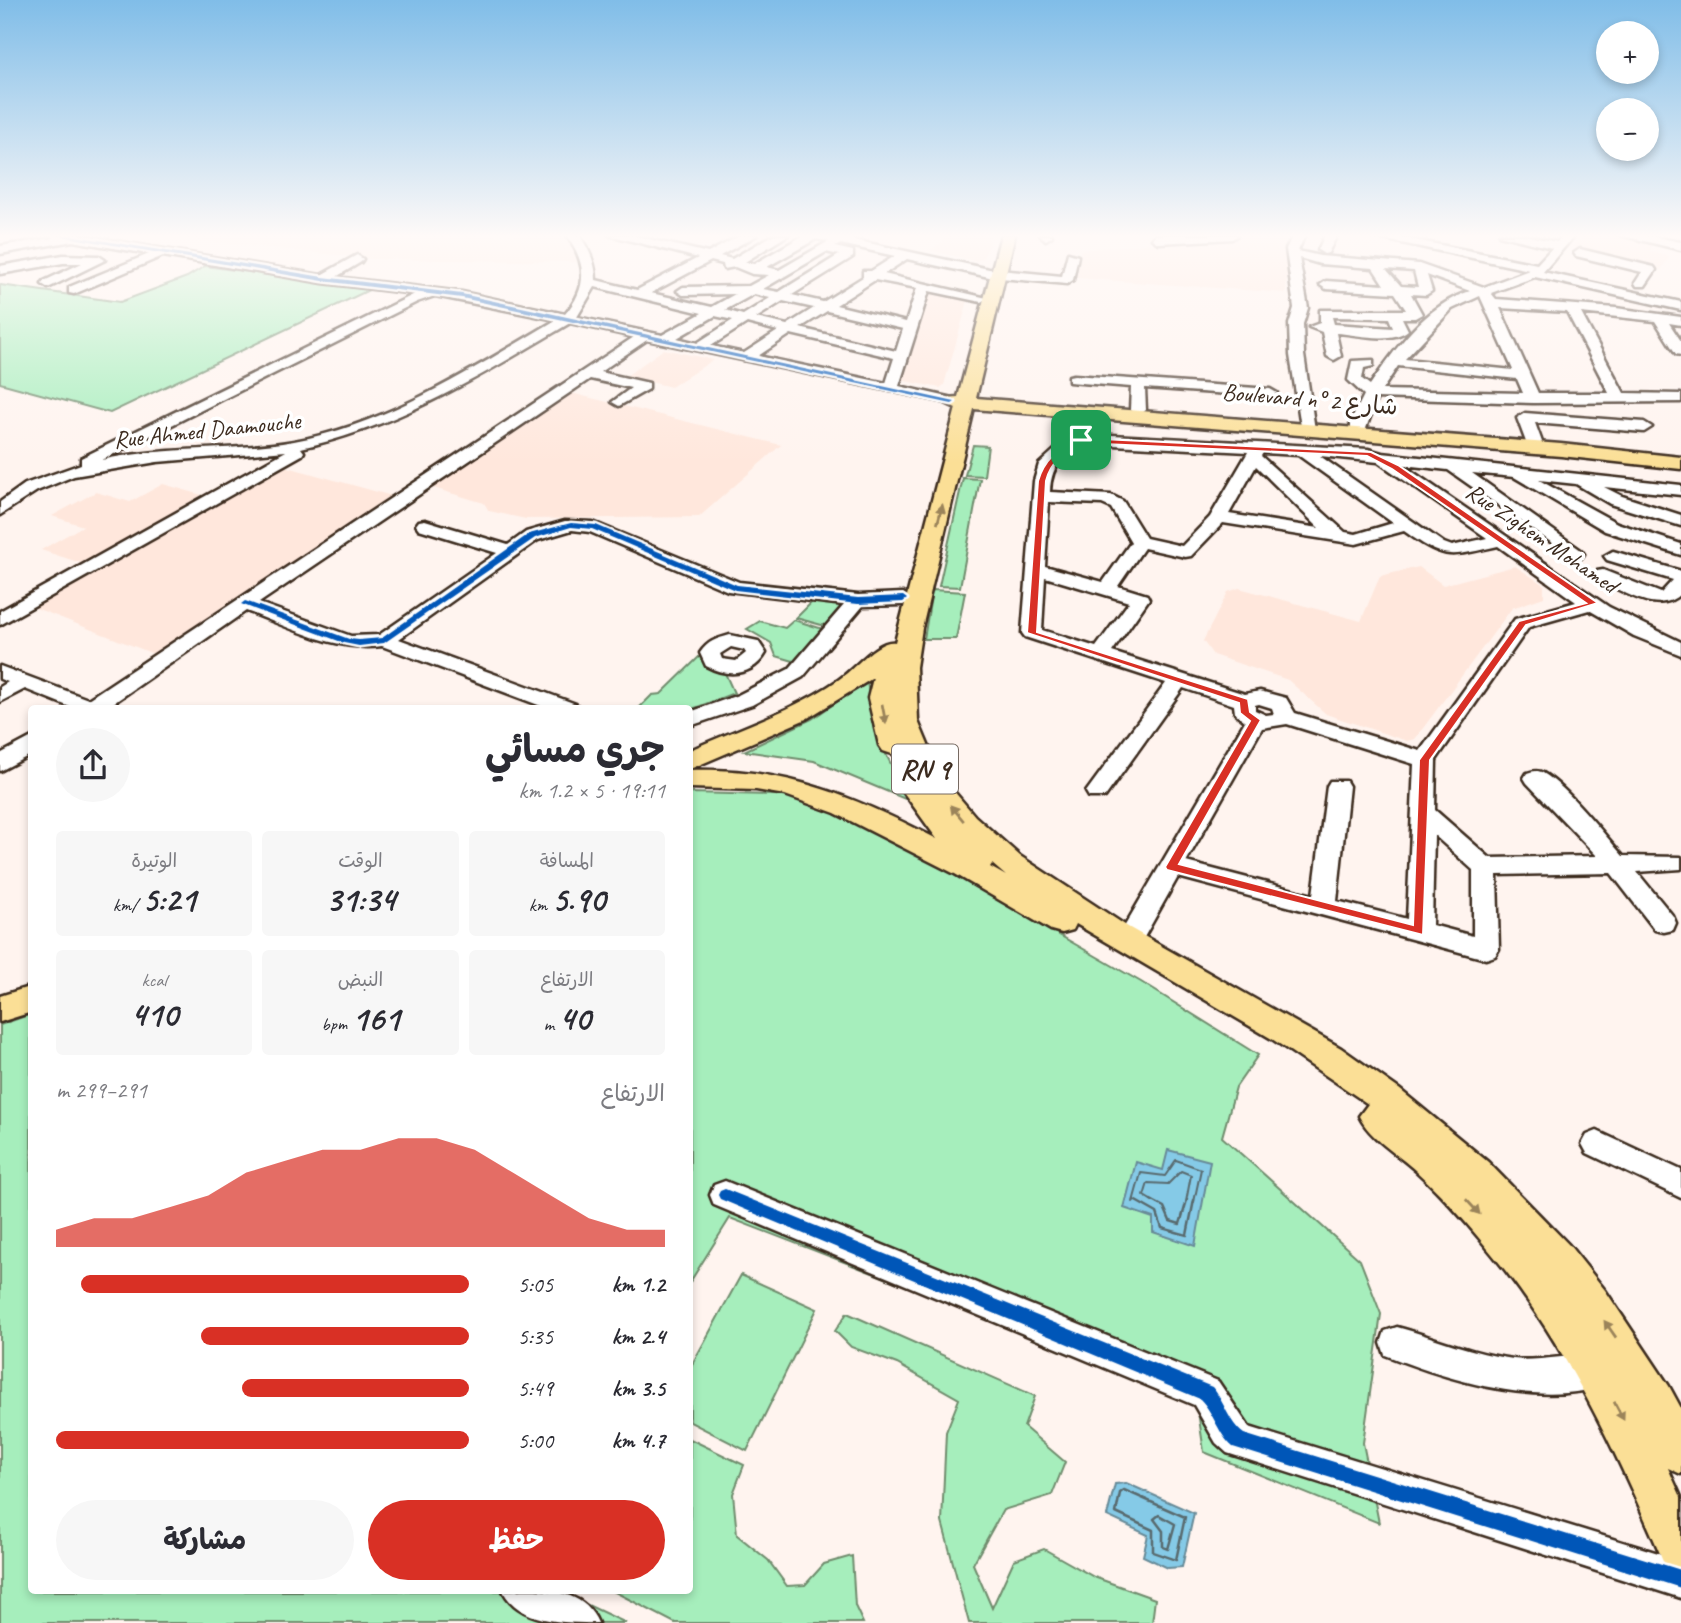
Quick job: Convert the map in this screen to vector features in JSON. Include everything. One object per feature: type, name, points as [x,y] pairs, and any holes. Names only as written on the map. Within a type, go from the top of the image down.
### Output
[{"type":"main road","name":"RN 9","points":[[978,311],[901,624],[903,708],[908,733],[918,760],[976,834],[1020,884]]},
{"type":"main road","points":[[956,399],[984,311]]},
{"type":"main road","name":"RN 9","points":[[956,399],[881,698],[888,735],[903,772],[956,845]]},
{"type":"main road","name":"Boulevard n° شارع 2","points":[[956,399],[1138,410],[1307,427]]},
{"type":"main road","name":"Boulevard n° شارع 2","points":[[956,399],[1073,411],[1355,431],[1681,463]]},
{"type":"main road","name":"Boulevard n° شارع 2","points":[[1355,431],[1534,442],[1681,457]]},
{"type":"main road","points":[[693,747],[764,717],[844,675],[901,624]]},
{"type":"main road","points":[[693,760],[827,699],[873,668],[901,624]]},
{"type":"main road","points":[[693,761],[743,763],[805,772],[863,796],[956,845],[1020,884],[1293,1056],[1398,1132],[1515,1251],[1549,1296],[1598,1371],[1646,1466],[1681,1549]]},
{"type":"main road","points":[[693,779],[719,776],[759,780],[809,790],[854,807],[1020,884],[1129,941],[1326,1055],[1433,1136],[1553,1254],[1614,1335],[1645,1384],[1681,1452]]},
{"type":"main road","points":[[0,992],[28,982]]},
{"type":"main road","points":[[0,1009],[28,1000]]},
{"type":"main road","points":[[1645,1384],[1681,1403]]},
{"type":"street","points":[[62,473],[388,311]]},
{"type":"street","points":[[532,311],[891,389],[956,399]]},
{"type":"street","points":[[569,318],[576,311]]},
{"type":"street","points":[[662,341],[717,311],[901,356]]},
{"type":"street","points":[[698,348],[757,311]]},
{"type":"street","points":[[780,311],[857,328],[908,333]]},
{"type":"street","points":[[745,358],[819,311]]},
{"type":"street","points":[[840,311],[908,333]]},
{"type":"street","points":[[891,389],[913,311]]},
{"type":"street","points":[[1300,311],[1296,324],[1307,427]]},
{"type":"street","points":[[1304,311],[1320,326],[1334,356]]},
{"type":"street","points":[[1296,324],[1398,332],[1401,330],[1395,316],[1415,314],[1413,311]]},
{"type":"street","points":[[1355,431],[1357,417],[1371,393],[1441,311]]},
{"type":"street","points":[[1495,311],[1533,399]]},
{"type":"street","points":[[1573,311],[1619,398]]},
{"type":"street","points":[[1589,311],[1659,318],[1680,315]]},
{"type":"street","name":"Rue Ahmed Daamouche","points":[[0,510],[22,493],[62,473],[106,463],[279,449],[331,437],[406,411],[569,318]]},
{"type":"street","points":[[1659,318],[1681,351]]},
{"type":"street","points":[[801,370],[857,328]]},
{"type":"street","points":[[95,705],[643,337]]},
{"type":"street","points":[[832,376],[869,348]]},
{"type":"street","points":[[1396,362],[1522,375]]},
{"type":"street","points":[[1368,363],[1357,363],[1354,380],[1371,393],[1416,398],[1681,398]]},
{"type":"street","points":[[588,374],[644,386],[619,402]]},
{"type":"street","points":[[1074,379],[1270,393]]},
{"type":"street","points":[[1138,383],[1138,410]]},
{"type":"street","points":[[1416,398],[1421,408],[1497,414]]},
{"type":"street","points":[[1069,445],[1073,411]]},
{"type":"street","points":[[1534,442],[1525,418],[1644,426]]},
{"type":"street","points":[[0,619],[290,454],[331,437]]},
{"type":"street","points":[[1250,710],[1178,680],[1032,633],[1040,497],[1045,467],[1069,445],[1094,439],[1255,453],[1301,450],[1368,454],[1380,458],[1453,467],[1681,490]]},
{"type":"street","points":[[1301,450],[1438,547],[1451,551],[1501,540]]},
{"type":"street","points":[[1040,497],[1105,499],[1117,505],[1140,542],[1185,552],[1192,549],[1218,517],[1255,453]]},
{"type":"street","points":[[1255,453],[1305,508],[1339,536]]},
{"type":"street","name":"Rue Zighem Mohamed","points":[[1380,458],[1593,603],[1649,637],[1681,649]]},
{"type":"street","points":[[1453,467],[1575,554]]},
{"type":"street","points":[[1513,472],[1611,527],[1681,550]]},
{"type":"street","points":[[1576,478],[1616,500],[1681,521]]},
{"type":"street","points":[[1635,484],[1681,499]]},
{"type":"street","points":[[1218,517],[1356,539],[1407,525]]},
{"type":"street","points":[[384,640],[531,536],[571,524],[593,527],[735,587],[858,601],[901,624]]},
{"type":"street","points":[[425,525],[510,551]]},
{"type":"street","points":[[1107,589],[1140,542]]},
{"type":"street","points":[[1603,575],[1659,599],[1667,597],[1681,579],[1613,556]]},
{"type":"street","points":[[1037,569],[1140,599],[1100,655]]},
{"type":"street","points":[[693,718],[745,700],[796,673],[858,601]]},
{"type":"street","points":[[1419,932],[1425,760],[1522,623],[1593,603]]},
{"type":"street","points":[[244,604],[347,641],[359,643],[384,640],[558,705]]},
{"type":"street","points":[[745,700],[742,665],[796,673]]},
{"type":"street","points":[[0,672],[84,705]]},
{"type":"street","points":[[1097,792],[1178,680]]},
{"type":"street","points":[[0,696],[24,681]]},
{"type":"street","points":[[1129,941],[1171,867],[1250,710],[1254,697],[1279,703],[1284,716],[1425,760]]},
{"type":"street","points":[[0,764],[28,746]]},
{"type":"street","points":[[1535,778],[1570,809],[1620,866],[1664,923]]},
{"type":"street","points":[[1324,909],[1338,786]]},
{"type":"street","points":[[1423,812],[1485,867],[1674,863]]},
{"type":"street","points":[[1171,867],[1324,909],[1486,949],[1485,867]]},
{"type":"street","points":[[1597,1144],[1681,1185]]},
{"type":"street","points":[[725,1195],[1206,1393],[1215,1401],[1226,1430],[1240,1441],[1681,1579]]},
{"type":"street","points":[[1396,1343],[1511,1376],[1546,1378],[1598,1371]]},
{"type":"street","points":[[527,1594],[579,1623]]},
{"type":"shaded area","points":[[921,311],[965,311],[944,385],[940,388],[901,380]]},
{"type":"shaded area","points":[[664,349],[713,360],[671,387],[626,376]]},
{"type":"shaded area","points":[[571,393],[781,445],[699,517],[526,519],[489,511],[484,503],[430,487]]},
{"type":"shaded area","points":[[284,466],[392,496],[154,654],[33,607]]},
{"type":"shaded area","points":[[163,484],[202,495],[84,564],[41,550],[83,526],[52,516],[96,492],[130,502]]},
{"type":"shaded area","points":[[1515,566],[1544,585],[1544,597],[1512,608],[1415,739],[1407,741],[1326,714],[1288,680],[1213,655],[1203,641],[1228,592],[1239,588],[1361,621],[1380,576],[1419,567],[1443,585]]},
{"type":"green space","points":[[0,311],[325,311],[110,413],[0,383]]},
{"type":"green space","points":[[973,445],[988,446],[984,476],[965,475]]},
{"type":"green space","points":[[963,478],[980,479],[960,587],[939,586]]},
{"type":"green space","points":[[932,590],[965,592],[956,639],[924,639]]},
{"type":"green space","points":[[814,600],[846,605],[829,627],[796,618]]},
{"type":"green space","points":[[794,620],[826,630],[797,662],[776,656],[771,643],[747,629],[760,621],[785,628]]},
{"type":"green space","points":[[705,651],[708,668],[725,673],[734,693],[693,709],[693,705],[642,705],[652,695],[661,694]]},
{"type":"green space","points":[[867,681],[874,731],[910,801],[814,761],[744,751],[812,719]]},
{"type":"green space","points":[[693,793],[817,796],[1141,982],[1258,1055],[1236,1087],[1222,1137],[1360,1260],[1381,1314],[1363,1443],[1379,1523],[1204,1452],[1196,1398],[730,1218],[693,1277]]},
{"type":"green space","points":[[28,1015],[28,1594],[564,1594],[626,1623],[0,1623],[0,1025]]},
{"type":"green space","points":[[741,1275],[817,1309],[747,1451],[693,1424],[693,1363]]},
{"type":"green space","points":[[847,1313],[1035,1396],[1024,1427],[1065,1462],[1052,1495],[1003,1510],[973,1564],[992,1608],[1014,1560],[1044,1549],[1094,1577],[1155,1599],[1152,1623],[969,1623],[942,1522],[946,1432],[959,1399],[897,1364],[851,1347],[835,1331]]},
{"type":"green space","points":[[693,1440],[744,1465],[733,1494],[737,1535],[768,1560],[787,1586],[805,1585],[824,1564],[852,1556],[855,1606],[863,1623],[675,1623],[619,1594],[693,1594]]},
{"type":"water","points":[[1168,1150],[1210,1161],[1195,1246],[1153,1232],[1153,1218],[1124,1208],[1136,1162],[1163,1170]]},
{"type":"water","points":[[1126,1483],[1194,1513],[1182,1567],[1168,1568],[1143,1556],[1148,1535],[1107,1516],[1115,1484]]},
{"type":"cycle path","points":[[530,311],[952,402]]},
{"type":"cycle path","points":[[245,604],[347,641],[359,643],[384,640],[532,536],[571,525],[593,527],[735,587],[858,601],[903,599]]},
{"type":"cycle path","points":[[725,1195],[1206,1393],[1228,1430],[1239,1441],[1681,1579]]},
{"type":"route","points":[[1081,440],[1368,454],[1395,467],[1593,603],[1522,623],[1425,760],[1419,932],[1171,867],[1256,720],[1245,713],[1242,705],[1244,701],[1032,633],[1040,497],[1045,467],[1069,445],[1081,440]]}]
